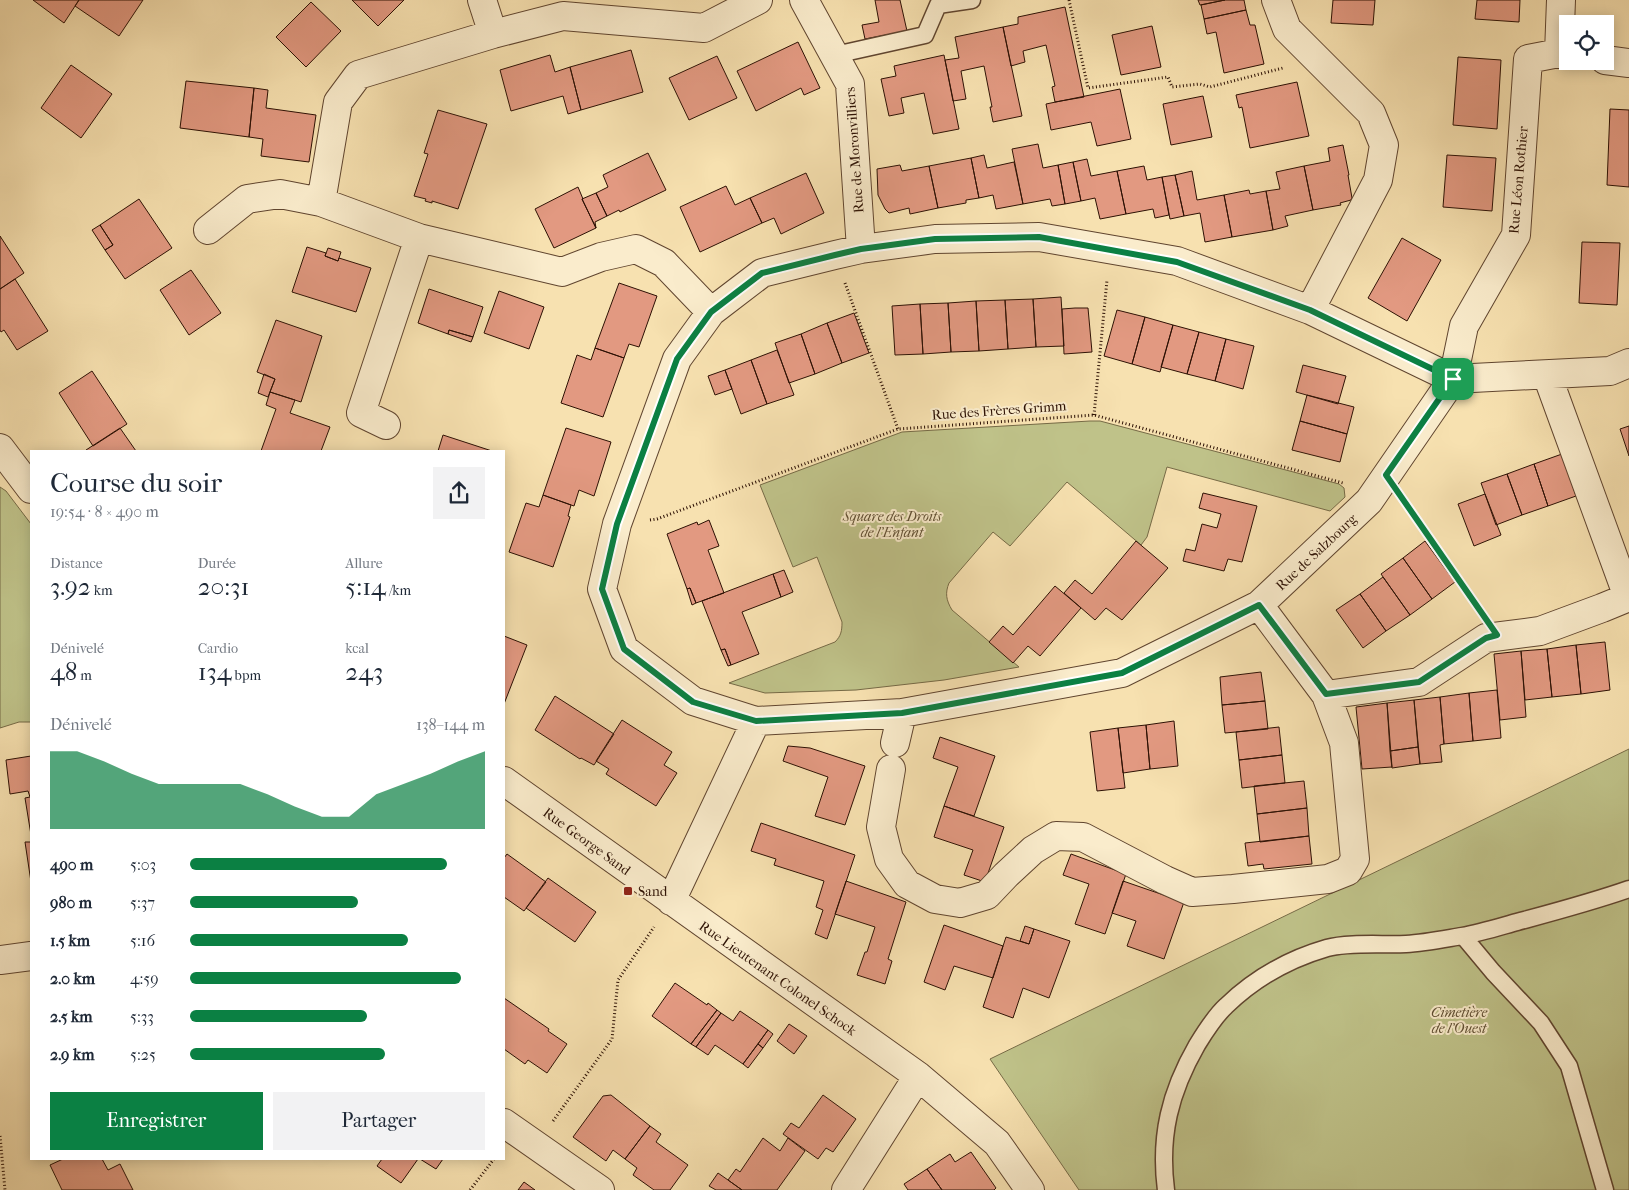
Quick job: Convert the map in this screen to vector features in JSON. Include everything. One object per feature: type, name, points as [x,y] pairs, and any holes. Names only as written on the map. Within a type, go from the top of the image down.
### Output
[{"type":"street","points":[[482,0],[493,34]]},
{"type":"street","points":[[321,202],[338,102],[358,75],[493,34],[563,16],[704,28],[758,0]]},
{"type":"street","name":"Rue de Moronvilliers","points":[[804,0],[850,84],[861,249]]},
{"type":"street","points":[[1276,0],[1287,29],[1371,113],[1384,145],[1378,180],[1310,310]]},
{"type":"street","name":"Rue Léon Rothier","points":[[1561,0],[1562,15]]},
{"type":"street","name":"Rue Léon Rothier","points":[[1453,379],[1464,326],[1516,235],[1528,59],[1559,55]]},
{"type":"street","points":[[1614,61],[1629,63]]},
{"type":"street","points":[[208,230],[247,199],[280,194],[321,202],[419,238],[562,272],[601,256],[636,249],[664,263],[711,312]]},
{"type":"street","name":"Rue de Salzbourg","points":[[1453,379],[1370,501],[1259,605],[1122,673],[902,713],[756,721],[693,702],[624,649],[602,589],[617,524],[677,359],[711,312],[762,273],[861,249],[935,239],[1039,237],[1177,262],[1310,310],[1453,379],[1610,372],[1629,363]]},
{"type":"street","points":[[386,425],[361,413],[419,238]]},
{"type":"street","points":[[1326,694],[1419,682],[1486,638],[1540,630],[1629,597],[1548,375]]},
{"type":"street","points":[[0,448],[30,488]]},
{"type":"street","points":[[902,713],[881,826],[889,859],[907,884],[935,899],[960,903],[988,895],[1033,850],[1056,836],[1083,837],[1192,892],[1328,879],[1348,871],[1355,859],[1344,744],[1326,694],[1259,605]]},
{"type":"street","points":[[671,901],[756,721]]},
{"type":"street","name":"Rue George Sand","points":[[505,782],[671,901]]},
{"type":"street","name":"Rue Lieutenant Colonel Schock","points":[[671,901],[918,1076],[997,1143],[1030,1190]]},
{"type":"street","points":[[0,960],[30,956]]},
{"type":"street","points":[[846,1190],[918,1076]]},
{"type":"street","points":[[505,1125],[600,1190]]},
{"type":"lane","points":[[834,55],[925,35],[938,5],[972,0]]},
{"type":"lane","points":[[1166,1190],[1164,1172],[1165,1134],[1173,1095],[1187,1063],[1201,1039],[1225,1006],[1259,979],[1292,961],[1328,948],[1408,944],[1464,936],[1551,913],[1629,889]]},
{"type":"lane","points":[[1464,936],[1493,972],[1541,1023],[1569,1066],[1605,1190]]},
{"type":"path","points":[[1069,0],[1088,88],[1168,77],[1172,87],[1200,84],[1210,87],[1317,59]]},
{"type":"path","points":[[1094,415],[1110,249]]},
{"type":"path","points":[[835,255],[898,429]]},
{"type":"path","name":"Rue des Frères Grimm","points":[[617,524],[657,519],[898,429],[1094,415],[1357,487],[1386,475]]},
{"type":"path","points":[[1386,475],[1497,635]]},
{"type":"path","points":[[536,1145],[612,1039],[618,980],[671,901]]},
{"type":"path","points":[[0,1136],[5,1190]]},
{"type":"path","points":[[470,1190],[493,1160]]},
{"type":"green space","name":"Square des Droits de l'Enfant","points":[[1100,421],[1339,484],[1344,488],[1345,497],[1330,511],[1167,467],[1147,537],[1141,545],[1067,482],[1010,546],[993,532],[949,583],[947,596],[952,610],[1019,667],[944,680],[856,690],[765,693],[729,683],[835,642],[839,638],[841,631],[842,622],[817,557],[793,567],[760,485],[902,432]]},
{"type":"green space","points":[[0,487],[6,491],[30,523],[30,722],[19,722],[0,728]]},
{"type":"green space","name":"Cimetière de l'Ouest","points":[[1629,749],[1629,1190],[1079,1190],[990,1059]]},
{"type":"building","points":[[33,0],[79,0],[64,23]]},
{"type":"building","points":[[79,0],[143,0],[119,36],[75,6]]},
{"type":"building","points":[[352,0],[404,0],[378,26]]},
{"type":"building","points":[[875,0],[900,0],[907,31],[865,39],[862,25],[879,22]]},
{"type":"building","points":[[1198,0],[1225,0],[1200,5]]},
{"type":"building","points":[[1225,0],[1244,0],[1246,10],[1204,19],[1201,5]]},
{"type":"building","points":[[1333,0],[1375,0],[1373,25],[1331,23]]},
{"type":"building","points":[[1477,0],[1520,0],[1519,22],[1475,19]]},
{"type":"building","points":[[311,2],[341,31],[306,67],[276,37]]},
{"type":"building","points":[[1065,7],[1084,97],[1055,102],[1052,87],[1055,86],[1046,45],[1023,51],[1025,62],[1011,66],[1003,27],[1018,24],[1018,17]]},
{"type":"building","points":[[1246,10],[1250,25],[1255,25],[1264,64],[1224,73],[1216,32],[1207,34],[1204,19]]},
{"type":"building","points":[[1152,26],[1161,67],[1121,75],[1112,35]]},
{"type":"building","points":[[1003,27],[1022,116],[993,122],[984,66],[961,71],[966,99],[953,101],[945,60],[959,58],[955,37]]},
{"type":"building","points":[[798,42],[820,88],[804,95],[801,88],[756,111],[737,71]]},
{"type":"building","points":[[631,50],[643,92],[581,110],[570,67]]},
{"type":"building","points":[[550,55],[555,72],[570,67],[581,110],[568,114],[563,96],[511,111],[500,70]]},
{"type":"building","points":[[944,55],[959,129],[933,134],[924,93],[901,98],[904,113],[889,116],[881,79],[896,76],[894,66]]},
{"type":"building","points":[[717,56],[737,98],[689,120],[669,78]]},
{"type":"building","points":[[1458,57],[1501,60],[1497,129],[1453,125]]},
{"type":"building","points":[[71,65],[112,94],[81,138],[41,108]]},
{"type":"building","points":[[186,81],[254,88],[249,137],[180,128]]},
{"type":"building","points":[[1297,82],[1309,136],[1250,148],[1242,107],[1239,108],[1236,95]]},
{"type":"building","points":[[254,88],[268,90],[266,108],[316,115],[309,162],[261,156],[263,139],[249,137]]},
{"type":"building","points":[[1120,89],[1131,139],[1097,146],[1091,122],[1051,130],[1046,104]]},
{"type":"building","points":[[1203,96],[1212,137],[1171,145],[1163,104]]},
{"type":"building","points":[[1610,109],[1629,110],[1629,187],[1607,185]]},
{"type":"building","points":[[438,110],[487,124],[458,209],[432,201],[432,203],[425,201],[426,199],[414,196],[428,154],[424,153]]},
{"type":"building","points":[[1038,144],[1043,168],[1058,165],[1065,204],[1052,206],[1050,199],[1023,204],[1012,149]]},
{"type":"building","points":[[1343,145],[1352,198],[1340,203],[1341,205],[1313,210],[1304,166],[1330,161],[1328,148]]},
{"type":"building","points":[[648,153],[666,190],[620,212],[619,210],[607,216],[596,193],[608,187],[603,175]]},
{"type":"building","points":[[984,155],[987,168],[1014,162],[1023,204],[996,209],[993,195],[979,198],[971,158]]},
{"type":"building","points":[[1447,155],[1496,158],[1492,211],[1443,207]]},
{"type":"building","points":[[971,158],[979,198],[966,200],[966,203],[938,208],[929,166]]},
{"type":"building","points":[[1087,159],[1091,176],[1117,171],[1126,214],[1100,219],[1095,198],[1081,201],[1073,162]]},
{"type":"building","points":[[1073,162],[1081,201],[1065,204],[1058,165]]},
{"type":"building","points":[[900,165],[902,171],[929,166],[938,208],[910,214],[909,208],[889,213],[885,209],[878,195],[877,169]]},
{"type":"building","points":[[1144,166],[1147,180],[1162,177],[1169,215],[1155,218],[1153,209],[1126,214],[1117,171]]},
{"type":"building","points":[[1304,166],[1313,210],[1285,216],[1288,226],[1273,230],[1266,191],[1280,189],[1276,172]]},
{"type":"building","points":[[1192,171],[1197,200],[1224,195],[1232,237],[1205,242],[1200,213],[1184,216],[1175,175]]},
{"type":"building","points":[[806,173],[824,213],[781,234],[774,218],[762,223],[750,198]]},
{"type":"building","points":[[1175,175],[1184,216],[1170,219],[1162,177]]},
{"type":"building","points":[[726,186],[735,205],[750,198],[762,223],[700,252],[680,207]]},
{"type":"building","points":[[578,187],[596,228],[554,248],[535,209]]},
{"type":"building","points":[[1249,190],[1250,194],[1266,191],[1273,230],[1232,237],[1224,195]]},
{"type":"building","points":[[596,193],[607,216],[595,222],[596,228],[582,199]]},
{"type":"building","points":[[139,199],[172,248],[125,279],[105,250],[113,245],[100,225]]},
{"type":"building","points":[[100,225],[113,245],[105,250],[92,230]]},
{"type":"building","points":[[0,236],[24,273],[0,289]]},
{"type":"building","points":[[1402,238],[1441,260],[1407,321],[1368,298]]},
{"type":"building","points":[[1582,242],[1620,243],[1617,305],[1579,303]]},
{"type":"building","points":[[307,247],[326,253],[325,256],[338,261],[339,258],[371,268],[356,312],[292,292]]},
{"type":"building","points":[[328,248],[341,252],[338,261],[325,256]]},
{"type":"building","points":[[191,270],[221,313],[189,335],[160,290]]},
{"type":"building","points":[[15,279],[48,331],[17,350],[4,330],[1,332],[0,330],[0,289]]},
{"type":"building","points":[[619,283],[657,296],[639,347],[629,344],[624,358],[595,348]]},
{"type":"building","points":[[429,289],[483,307],[473,337],[449,330],[448,334],[418,323]]},
{"type":"building","points":[[499,291],[544,307],[529,349],[484,333]]},
{"type":"building","points":[[1061,297],[1064,346],[1036,347],[1033,299]]},
{"type":"building","points":[[1033,299],[1036,347],[1008,349],[1005,300]]},
{"type":"building","points":[[1005,300],[1008,349],[979,351],[976,301]]},
{"type":"building","points":[[976,301],[979,351],[951,352],[948,303]]},
{"type":"building","points":[[948,303],[951,352],[923,354],[920,304]]},
{"type":"building","points":[[920,304],[923,354],[895,355],[892,306]]},
{"type":"building","points":[[1088,308],[1092,352],[1064,354],[1062,309]]},
{"type":"building","points":[[1117,310],[1145,317],[1132,364],[1104,356]]},
{"type":"building","points":[[854,313],[869,353],[842,363],[827,323]]},
{"type":"building","points":[[1145,317],[1173,325],[1160,372],[1132,364]]},
{"type":"building","points":[[276,320],[322,336],[301,402],[270,392],[275,379],[257,372]]},
{"type":"building","points":[[827,323],[842,363],[815,374],[801,334]]},
{"type":"building","points":[[1173,325],[1199,332],[1187,374],[1161,367]]},
{"type":"building","points":[[449,330],[473,337],[471,342],[448,334]]},
{"type":"building","points":[[1199,332],[1226,339],[1215,381],[1187,374]]},
{"type":"building","points":[[801,334],[815,374],[789,383],[775,343]]},
{"type":"building","points":[[1226,339],[1254,346],[1243,389],[1215,381]]},
{"type":"building","points":[[595,348],[624,358],[603,417],[561,403],[577,355],[591,360]]},
{"type":"building","points":[[777,350],[794,395],[767,404],[751,360]]},
{"type":"building","points":[[751,360],[767,404],[741,414],[725,370]]},
{"type":"building","points":[[1303,365],[1346,376],[1338,404],[1296,392]]},
{"type":"building","points":[[725,370],[732,389],[715,395],[708,376]]},
{"type":"building","points":[[92,371],[127,424],[93,446],[59,393]]},
{"type":"building","points":[[264,374],[275,379],[268,397],[258,393]]},
{"type":"building","points":[[270,392],[295,400],[290,413],[330,427],[321,450],[261,450],[276,409],[266,405]]},
{"type":"building","points":[[1307,395],[1354,407],[1347,434],[1300,421]]},
{"type":"building","points":[[1300,421],[1347,434],[1340,462],[1292,450]]},
{"type":"building","points":[[1629,426],[1629,456],[1620,429]]},
{"type":"building","points":[[120,428],[135,450],[86,450]]},
{"type":"building","points":[[566,428],[611,442],[594,496],[579,490],[574,506],[543,495]]},
{"type":"building","points":[[443,435],[489,450],[438,450]]},
{"type":"building","points":[[1562,454],[1576,496],[1548,506],[1534,464]]},
{"type":"building","points":[[1534,464],[1548,506],[1522,515],[1507,474]]},
{"type":"building","points":[[1507,474],[1522,515],[1496,525],[1481,483]]},
{"type":"building","points":[[1203,493],[1257,506],[1242,562],[1228,559],[1224,571],[1183,561],[1186,549],[1195,551],[1202,524],[1217,528],[1221,514],[1199,508]]},
{"type":"building","points":[[1485,494],[1501,535],[1474,546],[1458,504]]},
{"type":"building","points":[[543,495],[571,505],[568,516],[570,517],[553,567],[509,552],[526,503],[539,507]]},
{"type":"building","points":[[709,520],[719,546],[708,550],[724,593],[696,603],[690,588],[687,589],[667,534],[697,522],[698,525]]},
{"type":"building","points":[[1136,541],[1168,568],[1122,620],[1106,608],[1095,620],[1064,593],[1075,580],[1092,594]]},
{"type":"building","points":[[1425,541],[1455,582],[1432,599],[1403,558]]},
{"type":"building","points":[[1403,558],[1432,599],[1410,615],[1381,574]]},
{"type":"building","points":[[784,570],[793,592],[781,597],[773,574]]},
{"type":"building","points":[[773,574],[781,597],[742,612],[759,654],[731,665],[725,649],[721,650],[702,601]]},
{"type":"building","points":[[1383,577],[1410,615],[1386,631],[1360,594]]},
{"type":"building","points":[[1055,586],[1081,608],[1040,656],[1028,646],[1013,663],[989,642],[1003,626],[1013,635]]},
{"type":"building","points":[[690,588],[696,603],[692,605],[687,589]]},
{"type":"building","points":[[1360,594],[1386,631],[1363,648],[1336,610]]},
{"type":"building","points":[[505,636],[527,645],[505,701]]},
{"type":"building","points":[[1605,642],[1610,690],[1581,694],[1576,645]]},
{"type":"building","points":[[1576,645],[1581,694],[1552,697],[1547,649]]},
{"type":"building","points":[[725,649],[731,665],[728,666],[721,650]]},
{"type":"building","points":[[1547,649],[1552,697],[1525,700],[1521,651]]},
{"type":"building","points":[[1521,651],[1526,717],[1500,720],[1494,654]]},
{"type":"building","points":[[1261,672],[1265,701],[1222,705],[1220,677]]},
{"type":"building","points":[[1497,690],[1501,738],[1473,741],[1469,693]]},
{"type":"building","points":[[1469,693],[1473,741],[1444,744],[1440,697]]},
{"type":"building","points":[[555,696],[614,734],[594,765],[580,759],[535,730]]},
{"type":"building","points":[[1440,697],[1444,744],[1440,745],[1442,762],[1420,764],[1414,700]]},
{"type":"building","points":[[1414,700],[1418,747],[1390,751],[1387,703]]},
{"type":"building","points":[[1265,701],[1268,729],[1225,733],[1222,705]]},
{"type":"building","points":[[1387,703],[1392,767],[1362,769],[1356,707]]},
{"type":"building","points":[[622,720],[672,752],[664,765],[677,773],[656,806],[606,774],[609,769],[596,761]]},
{"type":"building","points":[[1174,721],[1178,766],[1150,769],[1146,725]]},
{"type":"building","points":[[1146,725],[1150,769],[1123,773],[1118,728]]},
{"type":"building","points":[[1279,727],[1282,755],[1239,760],[1236,732]]},
{"type":"building","points":[[1118,728],[1125,788],[1097,791],[1090,732]]},
{"type":"building","points":[[940,737],[995,756],[974,816],[944,806],[958,767],[933,758]]},
{"type":"building","points":[[788,746],[810,748],[865,766],[845,825],[815,816],[828,777],[783,761]]},
{"type":"building","points":[[1418,747],[1420,764],[1392,768],[1390,751]]},
{"type":"building","points":[[1282,755],[1285,783],[1242,788],[1239,760]]},
{"type":"building","points":[[30,756],[30,797],[28,791],[10,794],[6,760]]},
{"type":"building","points":[[1304,781],[1307,808],[1257,814],[1254,786]]},
{"type":"building","points":[[30,797],[30,829],[25,798]]},
{"type":"building","points":[[944,806],[1004,827],[985,882],[964,875],[973,850],[934,837]]},
{"type":"building","points":[[1307,808],[1309,836],[1260,842],[1257,814]]},
{"type":"building","points":[[761,823],[855,855],[827,939],[815,934],[823,910],[816,907],[824,881],[774,865],[776,859],[751,851]]},
{"type":"building","points":[[1309,836],[1312,864],[1264,869],[1263,864],[1248,866],[1245,843]]},
{"type":"building","points":[[25,842],[30,842],[30,875]]},
{"type":"building","points":[[507,854],[546,882],[524,911],[505,898],[505,857]]},
{"type":"building","points":[[1071,854],[1126,874],[1105,934],[1075,924],[1089,884],[1063,875]]},
{"type":"building","points":[[548,878],[596,912],[575,942],[526,908]]},
{"type":"building","points":[[846,881],[906,902],[888,959],[892,961],[885,984],[857,975],[875,927],[835,914]]},
{"type":"building","points":[[1123,881],[1184,902],[1164,959],[1127,946],[1136,921],[1112,913]]},
{"type":"building","points":[[944,925],[1003,946],[993,978],[954,966],[945,990],[924,982]]},
{"type":"building","points":[[1025,926],[1034,929],[1029,944],[1020,941]]},
{"type":"building","points":[[1034,929],[1070,941],[1049,998],[1023,988],[1013,1018],[983,1007],[1006,937],[1029,944]]},
{"type":"building","points":[[675,983],[717,1010],[691,1044],[652,1016]]},
{"type":"building","points":[[505,999],[567,1044],[547,1073],[528,1060],[525,1064],[505,1050]]},
{"type":"building","points":[[717,1010],[721,1013],[696,1047],[691,1044]]},
{"type":"building","points":[[740,1011],[768,1030],[743,1064],[715,1045],[708,1055],[696,1047],[721,1013],[733,1021]]},
{"type":"building","points":[[789,1024],[807,1036],[794,1054],[777,1041]]},
{"type":"building","points":[[768,1030],[773,1034],[763,1048],[758,1044]]},
{"type":"building","points":[[758,1044],[763,1048],[748,1068],[743,1064]]},
{"type":"building","points":[[611,1095],[650,1126],[625,1159],[613,1150],[606,1161],[573,1137],[603,1096]]},
{"type":"building","points":[[823,1095],[856,1119],[833,1152],[826,1148],[818,1159],[783,1134],[791,1123],[799,1128]]},
{"type":"building","points":[[650,1126],[661,1134],[656,1142],[688,1165],[670,1190],[654,1190],[633,1175],[637,1168],[625,1159]]},
{"type":"building","points":[[763,1138],[780,1151],[788,1138],[805,1151],[777,1190],[742,1190],[728,1180],[736,1169],[740,1172]]},
{"type":"building","points":[[971,1152],[996,1188],[994,1190],[942,1190],[927,1169],[950,1154],[955,1162]]},
{"type":"building","points":[[61,1160],[103,1160],[108,1170],[120,1164],[133,1190],[62,1190],[50,1165]]},
{"type":"building","points":[[381,1160],[417,1160],[401,1183],[377,1166]]},
{"type":"building","points":[[422,1160],[442,1160],[436,1169]]},
{"type":"building","points":[[927,1169],[942,1190],[908,1190],[904,1184]]},
{"type":"building","points":[[718,1173],[742,1190],[716,1190],[709,1186]]},
{"type":"building","points":[[524,1182],[535,1190],[518,1190]]},
{"type":"place","name":"Sand","points":[[628,891]]},
{"type":"route","points":[[1039,237],[1177,262],[1310,310],[1453,379],[1386,475],[1497,635],[1486,638],[1419,682],[1326,694],[1259,605],[1122,673],[902,713],[756,721],[693,702],[624,649],[602,589],[617,524],[677,359],[711,312],[762,273],[861,249],[935,239],[1039,237]]}]
